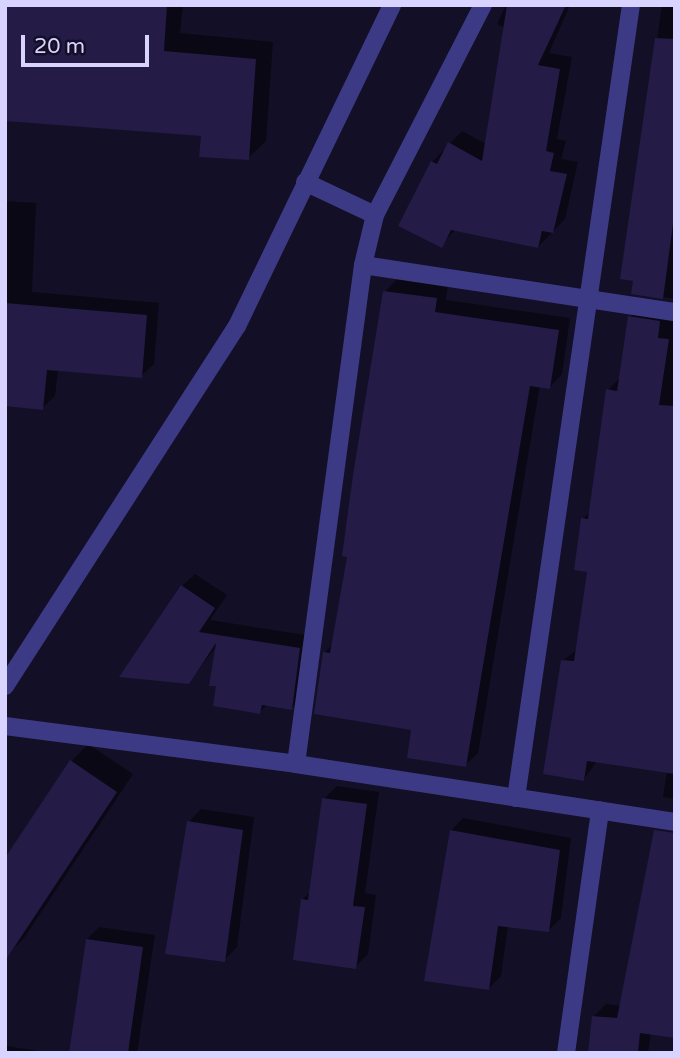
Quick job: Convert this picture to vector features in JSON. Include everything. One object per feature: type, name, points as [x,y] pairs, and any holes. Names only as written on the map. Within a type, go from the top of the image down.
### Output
[{"type":"street","points":[[5,686],[237,326],[391,5]]},
{"type":"street","points":[[296,764],[363,265],[375,215],[483,5]]},
{"type":"street","points":[[516,798],[631,5]]},
{"type":"street","points":[[305,182],[375,215]]},
{"type":"street","points":[[363,265],[675,312]]},
{"type":"street","points":[[5,726],[296,764],[675,822]]},
{"type":"street","points":[[566,1053],[600,810]]},
{"type":"building","points":[[5,5],[167,5],[164,51],[256,59],[249,160],[199,157],[201,136],[5,121]]},
{"type":"building","points":[[507,5],[566,5],[538,65],[560,69],[546,151],[554,153],[550,171],[567,174],[553,233],[542,231],[538,248],[451,230],[442,248],[398,226],[431,161],[437,164],[448,142],[482,161]]},
{"type":"building","points":[[655,38],[675,39],[675,209],[663,299],[631,294],[633,281],[620,279]]},
{"type":"building","points":[[383,291],[437,298],[435,312],[559,330],[550,389],[530,386],[466,767],[407,758],[411,730],[314,714],[323,652],[330,653],[347,557],[342,556]]},
{"type":"building","points":[[5,303],[147,315],[142,378],[47,370],[43,410],[5,406]]},
{"type":"building","points":[[628,316],[660,321],[658,338],[669,339],[659,405],[675,406],[675,774],[587,761],[584,781],[543,774],[561,660],[574,661],[587,572],[574,570],[581,518],[588,519],[606,389],[617,391]]},
{"type":"building","points":[[181,585],[215,608],[199,632],[300,648],[292,710],[262,705],[260,714],[213,706],[216,686],[209,686],[216,643],[189,684],[119,677]]},
{"type":"building","points":[[70,760],[117,792],[5,961],[5,858]]},
{"type":"building","points":[[322,798],[367,804],[353,906],[365,907],[356,969],[293,960],[301,899],[308,900]]},
{"type":"building","points":[[187,821],[243,830],[225,962],[165,954]]},
{"type":"building","points":[[450,830],[560,850],[549,932],[498,926],[489,990],[424,981]]},
{"type":"building","points":[[654,830],[675,833],[675,1038],[640,1033],[638,1053],[588,1053],[592,1016],[617,1018]]},
{"type":"building","points":[[86,939],[143,947],[128,1053],[69,1053]]}]
